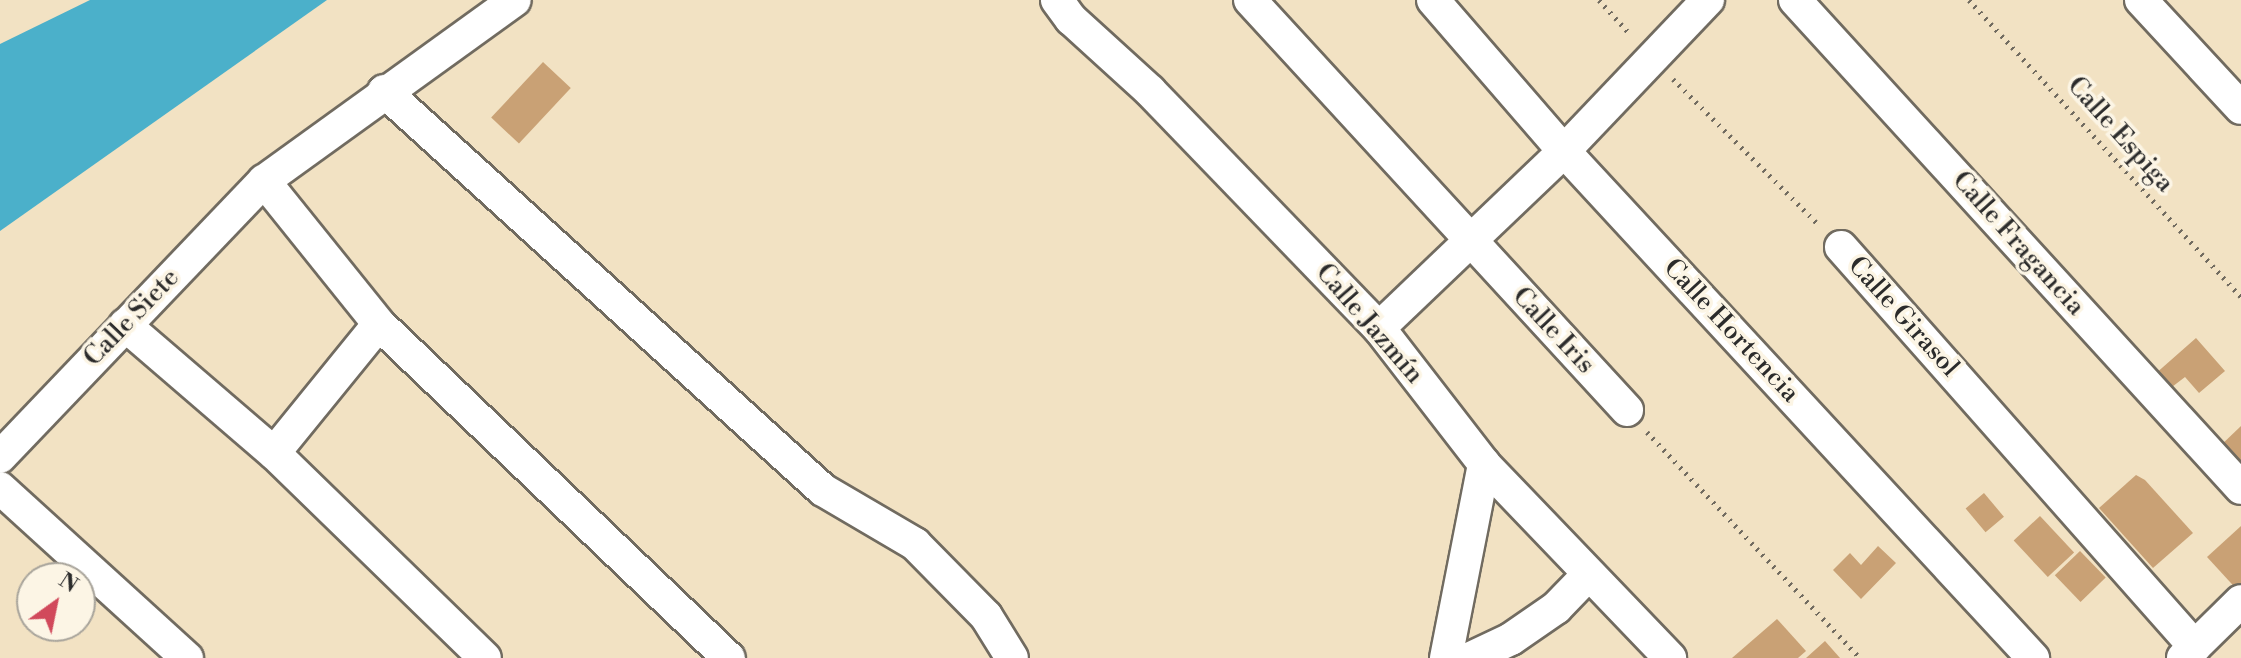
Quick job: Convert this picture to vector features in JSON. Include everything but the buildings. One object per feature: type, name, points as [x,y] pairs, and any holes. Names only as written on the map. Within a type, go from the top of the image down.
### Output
[{"type":"street","name":"Calle Siete","points":[[0,457],[264,181],[384,91],[515,0]]},
{"type":"street","name":"Calle Jazmín","points":[[1057,0],[1071,19],[1150,91],[1379,328],[1484,464],[1670,658]]},
{"type":"street","name":"Calle Iris","points":[[1250,0],[1469,242],[1627,410]]},
{"type":"street","name":"Calle Hortencia","points":[[1433,0],[1564,151],[2033,658]]},
{"type":"street","points":[[1379,328],[1564,151],[1708,0]]},
{"type":"street","name":"Calle Fragancia","points":[[1795,0],[2241,488]]},
{"type":"street","points":[[2141,0],[2241,108]]},
{"type":"street","points":[[384,91],[823,490],[915,544],[986,616],[1012,658]]},
{"type":"street","points":[[264,181],[379,324],[729,658]]},
{"type":"street","name":"Calle Girasol","points":[[1841,247],[2189,652]]},
{"type":"street","points":[[274,453],[379,324]]},
{"type":"street","points":[[125,325],[274,453],[485,658]]},
{"type":"street","points":[[1446,658],[1484,464]]},
{"type":"street","points":[[0,488],[187,658]]},
{"type":"street","points":[[1471,658],[1511,639],[1556,608],[1588,575]]},
{"type":"street","points":[[2189,652],[2241,601]]},
{"type":"path","name":"Calle Girasol","points":[[1599,0],[1651,57],[1841,247]]},
{"type":"path","name":"Calle Espiga","points":[[1969,0],[2241,297]]},
{"type":"path","points":[[1627,410],[1860,658]]},
{"type":"water","points":[[90,0],[327,0],[0,231],[0,44]]}]
